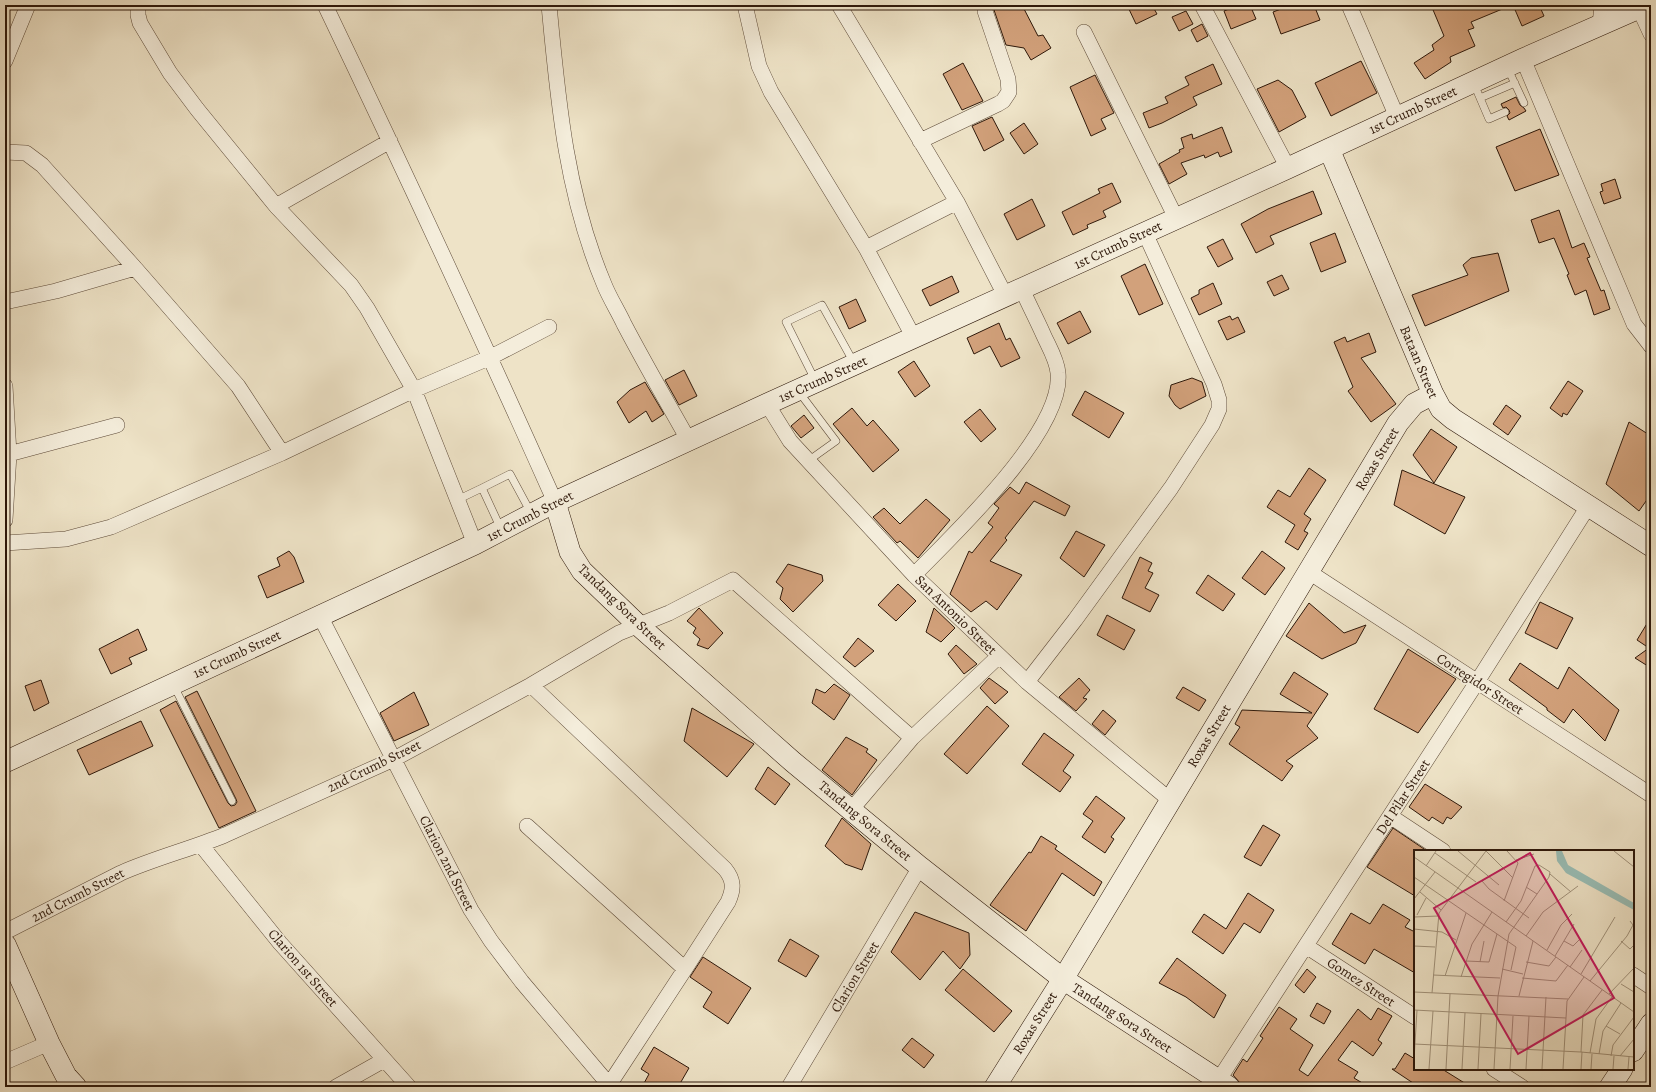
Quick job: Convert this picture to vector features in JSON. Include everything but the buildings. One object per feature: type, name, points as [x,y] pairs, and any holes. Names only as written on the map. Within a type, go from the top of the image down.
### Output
[{"type":"street","points":[[5,61],[28,5]]},
{"type":"street","points":[[138,5],[138,16],[140,23],[170,73],[197,109],[276,206],[351,285],[367,308],[414,390],[475,544]]},
{"type":"street","points":[[325,5],[490,357],[555,502]]},
{"type":"street","points":[[549,5],[559,107],[571,181],[582,223],[604,284],[630,336],[689,441]]},
{"type":"street","points":[[745,5],[759,66],[771,92],[866,248],[914,338]]},
{"type":"street","points":[[839,5],[957,202],[1053,354],[1058,372],[1058,391],[1050,411],[1038,433],[996,489],[973,515],[914,575]]},
{"type":"street","points":[[1202,5],[1288,168]]},
{"type":"street","points":[[1349,5],[1397,117]]},
{"type":"street","points":[[1643,6],[1651,34]]},
{"type":"street","name":"1st Crumb Street","points":[[5,762],[475,544],[555,502],[767,404],[1146,233],[1397,117],[1477,90],[1515,70],[1601,15],[1643,6]]},
{"type":"street","points":[[920,141],[998,104],[1003,101],[1009,92],[1008,79],[985,11]]},
{"type":"street","points":[[1084,32],[1176,218]]},
{"type":"street","points":[[1515,70],[1538,96],[1634,324],[1651,346]]},
{"type":"street","points":[[276,206],[390,141]]},
{"type":"street","name":"Bataan Street","points":[[1329,149],[1433,394],[1441,409],[1651,546]]},
{"type":"street","points":[[5,152],[22,152],[35,159],[135,268],[238,386],[282,452]]},
{"type":"street","points":[[866,248],[957,202]]},
{"type":"street","points":[[1027,682],[1075,620],[1172,488],[1212,425],[1219,409],[1219,400],[1214,384],[1146,233]]},
{"type":"street","points":[[5,302],[56,291],[135,268]]},
{"type":"street","points":[[5,543],[66,539],[111,527],[282,452],[414,390],[490,357],[549,327]]},
{"type":"street","points":[[5,386],[7,454],[5,520]]},
{"type":"street","name":"Roxas Street","points":[[995,1087],[1063,979],[1398,423],[1414,404],[1433,394]]},
{"type":"street","name":"San Antonio Street","points":[[767,404],[790,441],[914,575],[1027,682],[1170,800]]},
{"type":"street","points":[[7,454],[117,425]]},
{"type":"street","name":"Tandang Sora Street","points":[[555,502],[570,552],[578,565],[594,583],[638,625],[793,762],[920,867],[1063,979],[1221,1085]]},
{"type":"street","name":"Del Pilar Street","points":[[1221,1085],[1306,946],[1477,682],[1588,505]]},
{"type":"street","name":"Corregidor Street","points":[[1309,572],[1651,795]]},
{"type":"street","name":"2nd Crumb Street","points":[[5,932],[121,873],[179,851],[201,845],[394,759],[531,684],[619,633],[669,613],[733,580],[912,738]]},
{"type":"street","name":"Clarion 2nd Street","points":[[320,616],[471,910],[491,941],[522,982],[610,1086]]},
{"type":"street","points":[[851,810],[912,738],[999,656]]},
{"type":"street","points":[[531,684],[729,874],[733,886],[732,893],[610,1086]]},
{"type":"street","points":[[1390,816],[1441,850]]},
{"type":"street","points":[[527,826],[685,969]]},
{"type":"street","name":"Clarion 1st Street","points":[[201,845],[280,943],[409,1087]]},
{"type":"street","name":"Clarion Street","points":[[790,1087],[920,867]]},
{"type":"street","points":[[5,944],[49,1043],[66,1076],[76,1087]]},
{"type":"street","name":"Gomez Street","points":[[1306,946],[1414,1016]]},
{"type":"street","points":[[1634,976],[1651,987]]},
{"type":"street","points":[[1634,1050],[1651,1024]]},
{"type":"street","points":[[5,1062],[49,1043]]},
{"type":"street","points":[[336,1087],[384,1060]]},
{"type":"street","points":[[1496,1070],[1522,1087]]},
{"type":"street","points":[[1610,1087],[1621,1070]]},
{"type":"lane","points":[[1515,70],[1523,103],[1538,96]]},
{"type":"lane","points":[[1477,90],[1489,119],[1505,112]]},
{"type":"lane","points":[[816,382],[786,322],[822,305],[855,365]]},
{"type":"lane","points":[[798,391],[836,441],[808,461]]},
{"type":"lane","points":[[457,500],[510,474],[532,515]]},
{"type":"lane","points":[[482,488],[502,530]]},
{"type":"lane","points":[[173,684],[232,801]]}]
